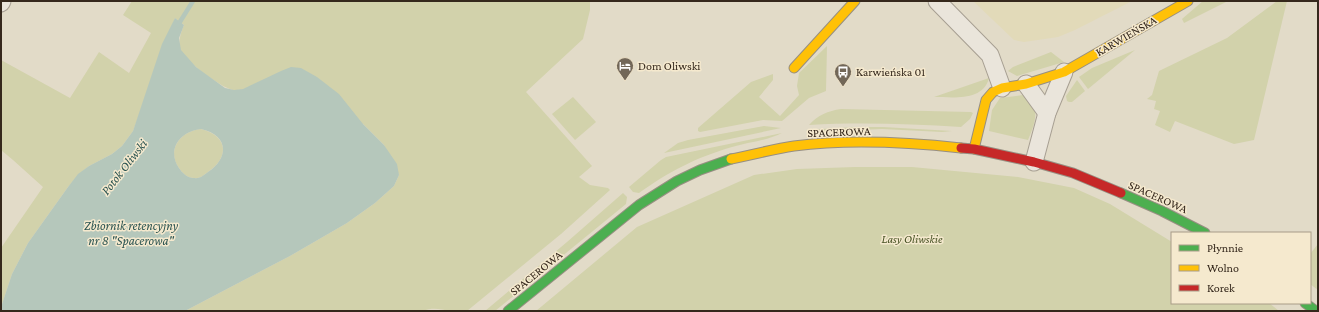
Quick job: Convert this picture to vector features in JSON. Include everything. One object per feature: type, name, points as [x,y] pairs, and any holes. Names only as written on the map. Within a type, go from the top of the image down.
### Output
[{"type":"main road","points":[[794,68],[854,1]]},
{"type":"main road","name":"KARWIEŃSKA","points":[[974,149],[986,100],[993,92],[1002,88],[1026,84],[1064,72],[1188,1]]},
{"type":"main road","name":"SPACEROWA","points":[[508,311],[639,205],[677,181],[700,170],[730,160],[793,146],[842,142],[923,144],[974,149],[1034,162],[1073,173],[1148,204],[1203,232]]},
{"type":"main road","points":[[1307,304],[1316,311]]},
{"type":"street","points":[[937,1],[990,55],[1002,88]]},
{"type":"street","points":[[1034,162],[1047,113],[1064,72]]},
{"type":"street","points":[[1026,84],[1047,113]]},
{"type":"shaded area","points":[[973,1],[1132,1],[1058,37],[1024,42],[1014,40]]},
{"type":"green space","points":[[132,1],[590,1],[590,10],[583,39],[526,92],[592,166],[579,177],[590,185],[608,188],[610,190],[561,234],[467,311],[433,309],[422,311],[185,311],[290,256],[347,223],[375,203],[394,186],[399,175],[384,145],[363,124],[251,87],[233,90],[212,79],[183,54],[179,46],[184,25],[175,18],[133,131],[122,146],[112,154],[89,166],[79,174],[68,187],[28,243],[12,274],[1,307],[1,248],[43,187],[1,150],[1,60],[70,98],[99,52],[129,73],[151,33],[123,15]]},
{"type":"green space","points":[[1203,1],[1228,1],[1184,23],[1182,19]]},
{"type":"green space","points":[[1277,1],[1287,1],[1254,140],[1234,144],[1175,121],[1170,132],[1155,125],[1160,111],[1154,109],[1156,101],[1147,99],[1152,95],[1159,71],[1227,38]]},
{"type":"green space","points":[[827,46],[826,91],[809,98],[782,121],[763,120],[700,132],[698,131],[698,128],[751,82],[773,74],[773,80],[759,97],[780,116],[799,95],[797,86],[799,73]]},
{"type":"green space","points":[[1135,50],[1088,89],[1079,77],[1092,68]]},
{"type":"green space","points":[[1051,52],[1064,62],[1017,76],[1008,71],[1013,67]]},
{"type":"green space","points":[[989,78],[986,86],[974,95],[934,97]]},
{"type":"green space","points":[[1077,80],[1085,91],[1072,102],[1069,102],[1067,101],[1066,96]]},
{"type":"green space","points":[[1023,95],[1033,105],[1035,110],[1035,121],[1028,140],[989,131],[992,110],[1000,98]]},
{"type":"green space","points":[[573,97],[596,122],[575,140],[552,114]]},
{"type":"green space","points":[[841,109],[973,113],[970,119],[961,127],[885,124],[809,125],[824,114]]},
{"type":"green space","points":[[764,126],[781,128],[664,153],[678,143],[688,140]]},
{"type":"green space","points":[[856,127],[952,131],[942,132],[882,129],[809,132],[806,130]]},
{"type":"green space","points":[[201,129],[210,132],[217,137],[221,142],[223,154],[215,166],[208,172],[200,177],[192,178],[182,172],[175,161],[175,148],[182,137],[187,133]]},
{"type":"green space","points":[[782,133],[770,138],[732,147],[694,161],[661,178],[639,193],[633,192],[629,187],[666,157]]},
{"type":"green space","name":"Lasy Oliwskie","points":[[912,167],[1018,177],[1074,188],[1110,204],[1171,241],[1171,304],[1270,304],[1279,311],[536,311],[637,227],[754,175],[797,169]]},
{"type":"green space","points":[[623,193],[627,197],[626,204],[495,311],[485,311],[567,242]]},
{"type":"green space","points":[[1318,244],[1318,290],[1311,285],[1311,253]]},
{"type":"water","name":"Zbiornik retencyjny nr 8 \"Spacerowa\"","points":[[175,18],[184,25],[179,38],[181,50],[196,67],[225,88],[234,90],[243,89],[291,67],[301,68],[317,77],[339,94],[363,124],[384,145],[397,164],[399,175],[394,186],[375,203],[347,223],[290,256],[185,311],[1,311],[12,274],[28,243],[68,187],[78,174],[89,166],[112,154],[122,146],[133,131],[162,44]],"holes":[[[201,129],[217,136],[221,141],[223,153],[220,160],[215,166],[198,178],[187,176],[180,170],[175,161],[174,154],[178,142],[187,133],[194,130]]]},
{"type":"waterway","name":"Potok Oliwski","points":[[178,25],[193,1]]},
{"type":"traffic: fast","points":[[508,311],[639,205],[677,181],[700,170],[731,159]]},
{"type":"traffic: fast","points":[[1121,193],[1162,211],[1203,232]]},
{"type":"traffic: fast","points":[[1306,304],[1316,311]]},
{"type":"traffic: slow","points":[[794,68],[855,1]]},
{"type":"traffic: slow","points":[[974,149],[986,100],[993,92],[1002,88],[1026,84],[1064,72],[1188,1]]},
{"type":"traffic: slow","points":[[731,159],[794,146],[815,144],[878,142],[961,148]]},
{"type":"traffic: jam","points":[[961,148],[974,149],[1034,162],[1073,173],[1121,193]]},
{"type":"place","name":"Dom Oliwski","points":[[625,81]]},
{"type":"place","name":"Karwieńska 01","points":[[843,87]]}]
